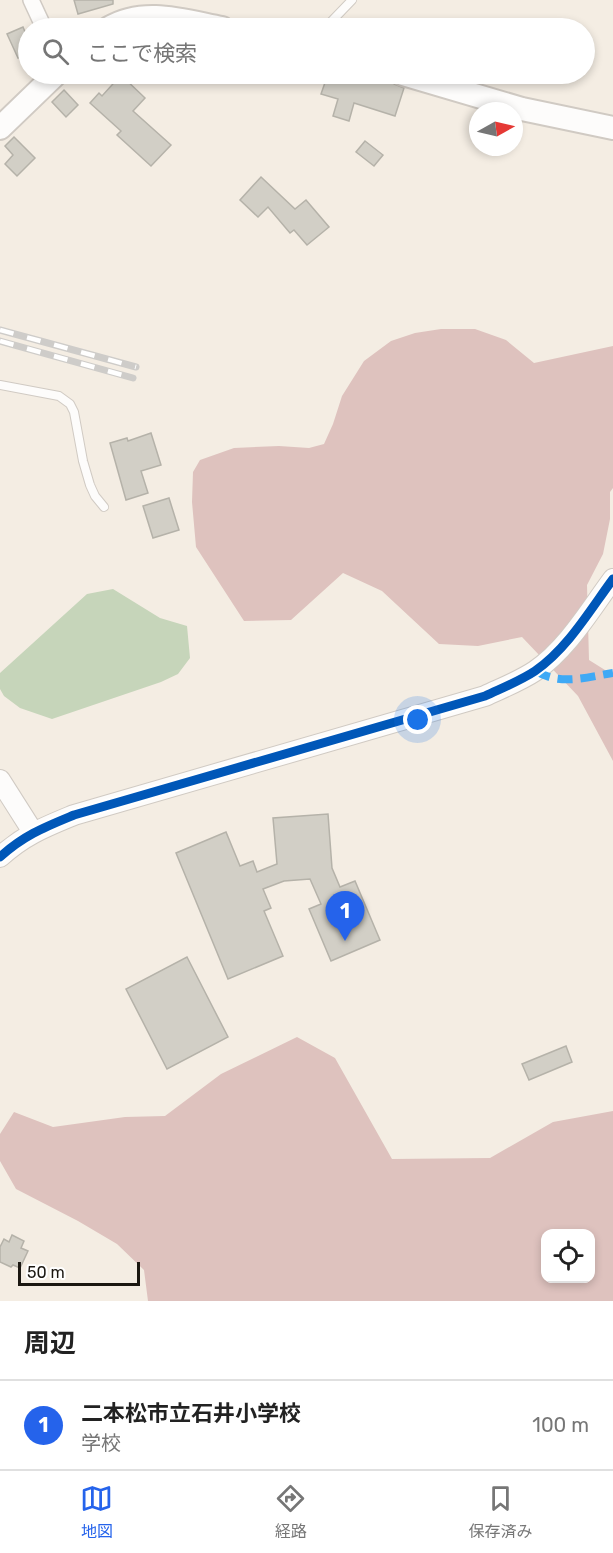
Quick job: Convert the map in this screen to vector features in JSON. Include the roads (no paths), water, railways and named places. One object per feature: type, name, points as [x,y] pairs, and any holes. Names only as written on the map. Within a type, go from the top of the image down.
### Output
[{"type":"main road","points":[[142,18],[173,18]]},
{"type":"main road","points":[[0,128],[46,84]]},
{"type":"main road","points":[[437,84],[522,109],[613,128]]},
{"type":"street","points":[[31,0],[39,18]]},
{"type":"street","points":[[0,857],[33,832],[74,815],[485,696],[536,671],[549,660],[562,648],[613,579]]},
{"type":"street","points":[[0,780],[33,832]]},
{"type":"lane","points":[[335,18],[352,0]]},
{"type":"lane","points":[[0,385],[59,396],[70,404],[74,412],[82,461],[95,496],[104,507]]},
{"type":"railway","points":[[0,330],[136,367]]},
{"type":"railway","points":[[0,341],[133,378]]},
{"type":"place","name":"二本松市立石井小学校","points":[[345,941]]}]
